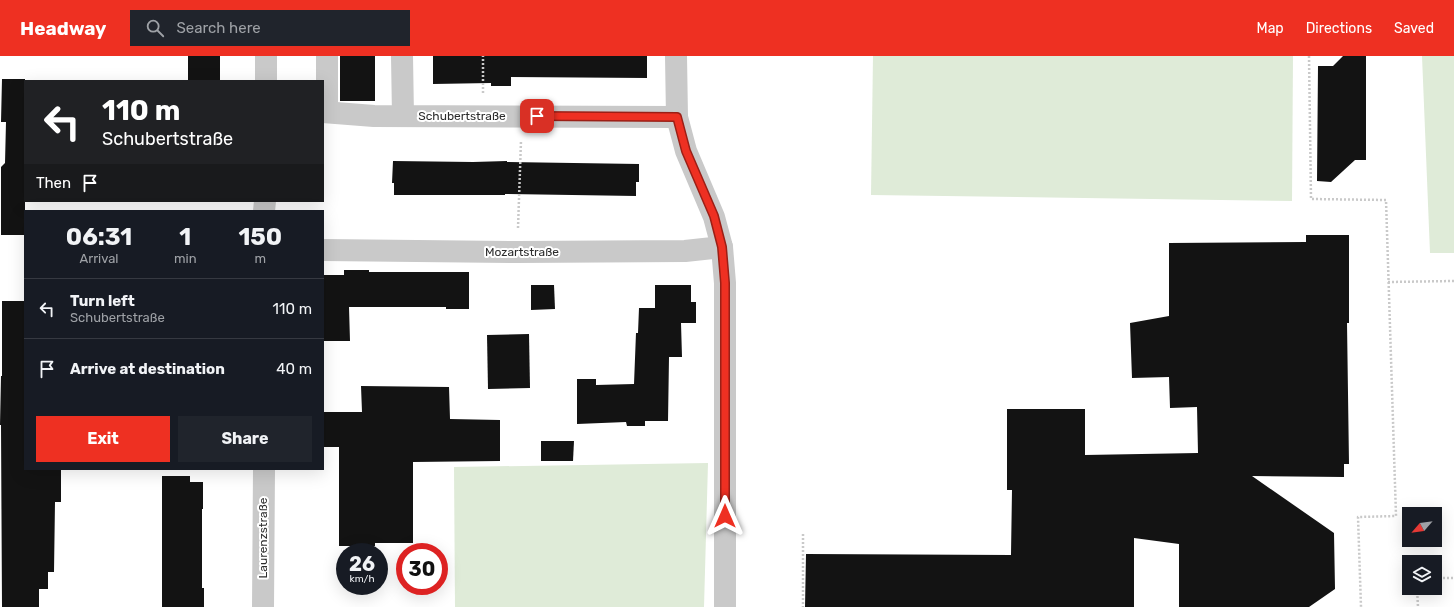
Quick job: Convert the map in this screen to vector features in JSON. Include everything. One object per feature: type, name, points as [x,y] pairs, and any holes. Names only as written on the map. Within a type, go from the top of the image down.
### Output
[{"type":"street","points":[[266,56],[266,80]]},
{"type":"street","points":[[327,56],[325,112],[374,116],[403,116]]},
{"type":"street","name":"Schubertstraße","points":[[402,56],[403,116],[677,117]]},
{"type":"street","points":[[676,56],[677,117],[686,151],[714,216],[722,247],[725,283],[725,607]]},
{"type":"street","name":"Mozartstraße","points":[[324,250],[518,252],[685,251],[722,247]]},
{"type":"street","name":"Laurenzstraße","points":[[263,607],[264,470]]},
{"type":"path","points":[[483,56],[483,116]]},
{"type":"path","points":[[1309,56],[1311,199],[1386,200],[1396,516],[1358,517],[1361,607]]},
{"type":"path","points":[[518,252],[521,116]]},
{"type":"path","points":[[1388,282],[1454,281]]},
{"type":"path","points":[[803,534],[803,607]]},
{"type":"path","points":[[1442,578],[1454,578]]},
{"type":"path","points":[[1417,595],[1418,607]]},
{"type":"green space","points":[[873,56],[1293,56],[1292,201],[871,195]]},
{"type":"green space","points":[[1422,56],[1454,56],[1454,253],[1430,253]]},
{"type":"green space","points":[[708,463],[704,607],[455,607],[454,467]]},
{"type":"building","points":[[188,56],[220,56],[220,80],[188,80]]},
{"type":"building","points":[[340,56],[375,56],[375,101],[340,101]]},
{"type":"building","points":[[433,56],[647,56],[647,78],[511,77],[511,86],[491,86],[491,83],[433,84]]},
{"type":"building","points":[[1343,56],[1366,56],[1366,160],[1355,160],[1331,182],[1317,181],[1318,66],[1333,66]]},
{"type":"building","points":[[2,79],[25,79],[24,235],[1,235],[1,167],[5,163],[6,122],[1,122]]},
{"type":"building","points":[[393,161],[507,161],[639,164],[639,182],[636,182],[636,196],[505,194],[394,195],[394,183],[392,183]]},
{"type":"building","points":[[1306,235],[1349,235],[1349,323],[1347,323],[1349,464],[1344,464],[1344,477],[1252,476],[1334,533],[1335,589],[1309,607],[1179,607],[1179,544],[1134,538],[1134,607],[805,607],[806,554],[1011,555],[1012,490],[1007,490],[1007,409],[1085,409],[1085,455],[1198,453],[1197,407],[1170,408],[1169,377],[1132,378],[1130,323],[1169,316],[1169,243],[1306,242]]},
{"type":"building","points":[[344,270],[369,270],[369,272],[469,272],[469,309],[446,309],[446,307],[349,307],[350,341],[324,341],[324,275],[344,275]]},
{"type":"building","points":[[531,285],[554,285],[555,309],[531,310]]},
{"type":"building","points":[[655,285],[691,285],[691,302],[696,302],[696,323],[681,323],[682,357],[669,357],[668,421],[645,421],[645,426],[627,426],[626,422],[577,424],[577,379],[596,379],[596,385],[634,384],[636,333],[638,333],[639,308],[655,308]]},
{"type":"building","points":[[2,301],[24,301],[24,470],[61,470],[61,502],[55,502],[54,572],[48,572],[48,589],[39,589],[39,607],[2,607],[0,425],[2,376]]},
{"type":"building","points":[[529,334],[530,388],[488,389],[487,335]]},
{"type":"building","points":[[361,386],[449,387],[450,419],[500,420],[500,461],[413,462],[413,543],[339,543],[339,447],[324,447],[324,412],[362,412]]},
{"type":"building","points":[[541,441],[574,441],[573,461],[541,461]]},
{"type":"building","points":[[162,476],[190,476],[190,482],[203,482],[202,588],[204,588],[204,607],[162,607]]},
{"type":"route","points":[[537,116],[677,117],[686,151],[714,216],[722,247],[725,283],[725,516]]}]
